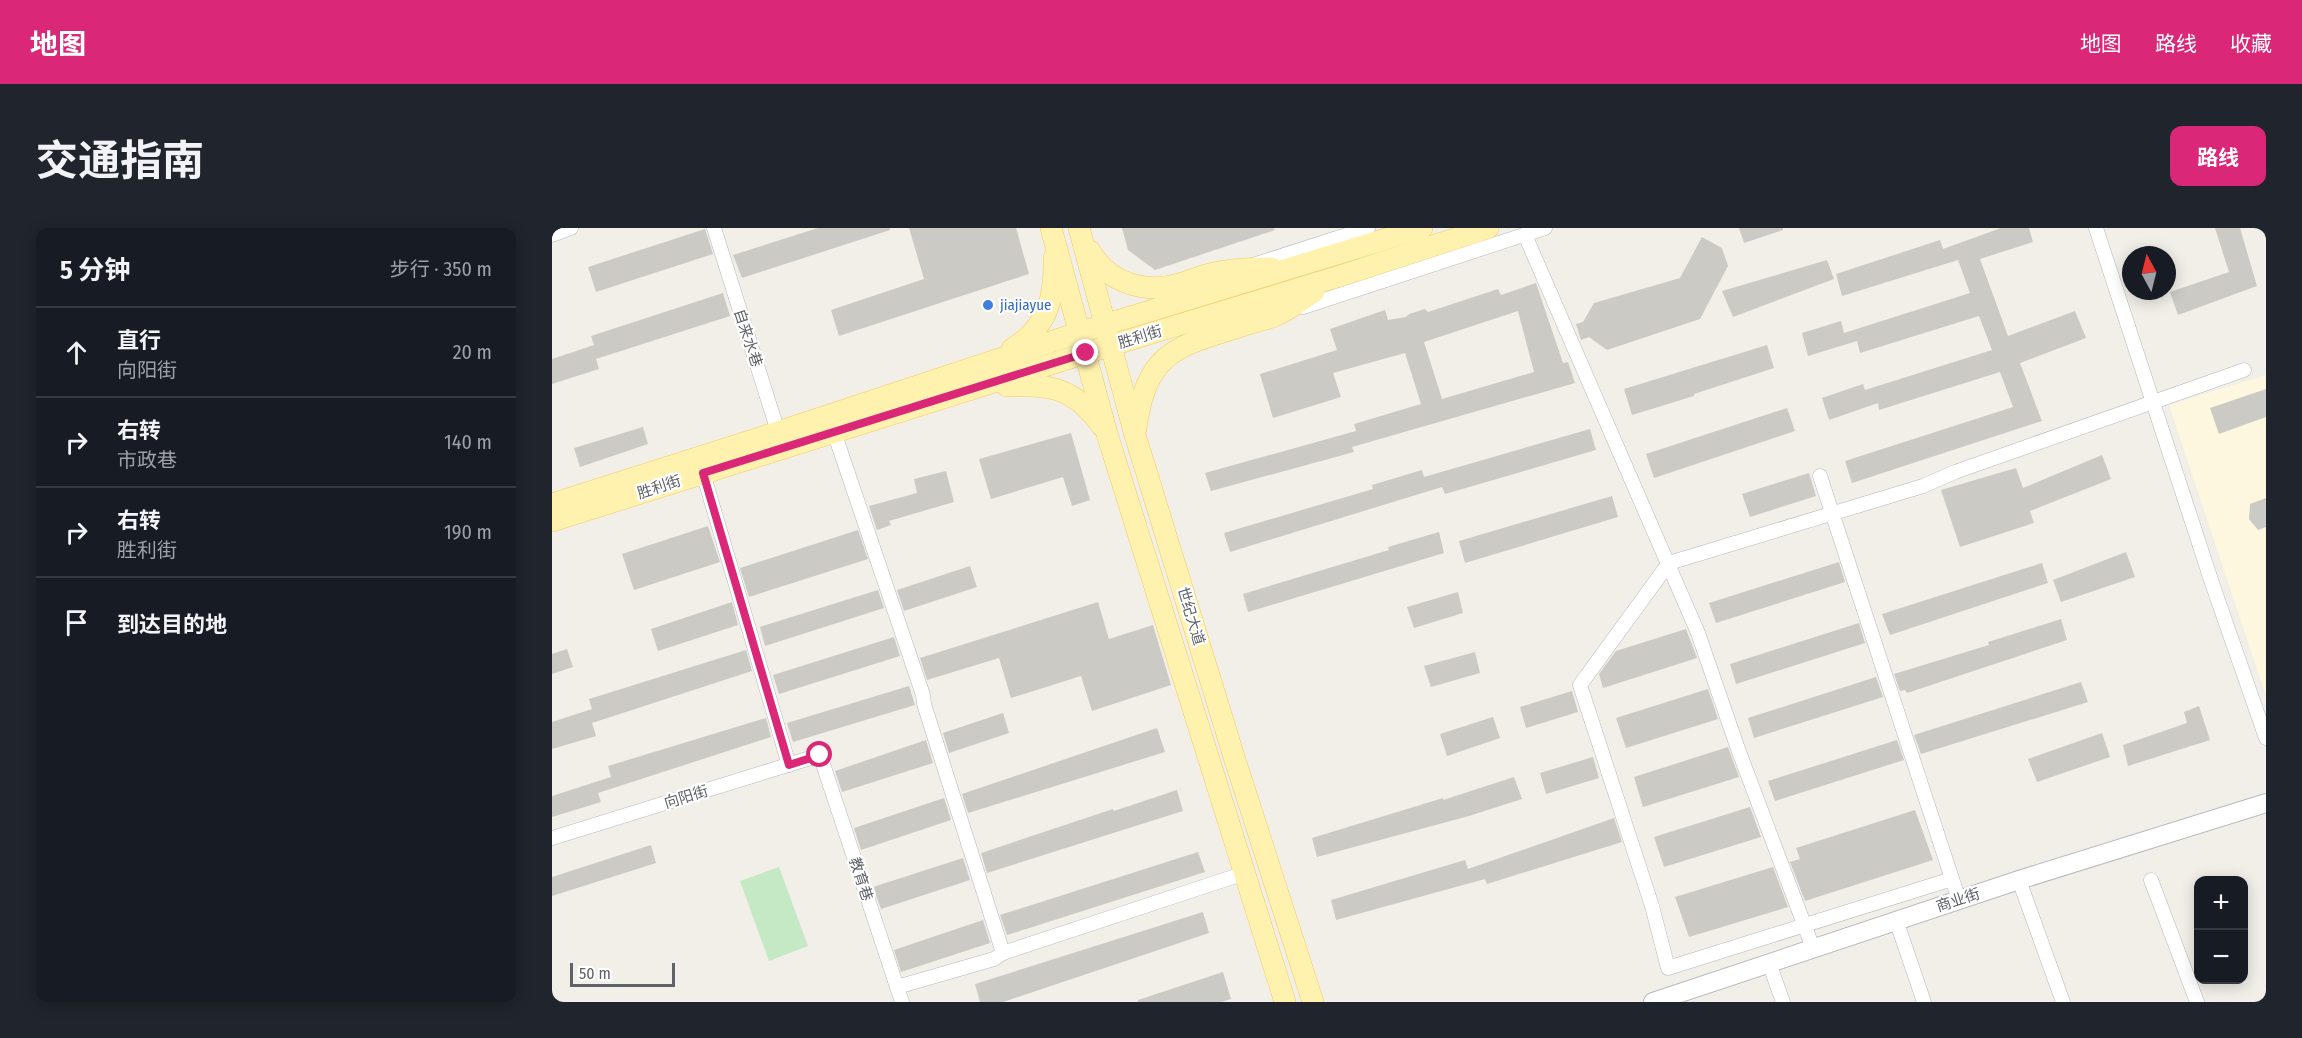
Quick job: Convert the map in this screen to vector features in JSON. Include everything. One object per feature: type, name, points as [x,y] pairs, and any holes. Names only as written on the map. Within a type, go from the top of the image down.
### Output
[{"type":"main road","name":"胜利街","points":[[552,521],[703,473],[780,440],[834,432],[965,381],[1081,332],[1422,228]]},
{"type":"main road","name":"胜利街","points":[[552,504],[780,440],[965,381],[1111,346],[1488,228]]},
{"type":"main road","points":[[1080,230],[1092,255],[1104,269],[1114,278],[1142,287],[1158,288],[1178,285],[1211,273],[1242,268],[1295,268]]},
{"type":"main road","name":"世纪大道","points":[[1080,230],[1135,435],[1235,760],[1313,1002]]},
{"type":"main road","points":[[965,381],[1025,341],[1037,329],[1052,297],[1054,276],[1052,232]]},
{"type":"main road","name":"世纪大道","points":[[1052,232],[1081,332],[1107,435],[1285,1002]]},
{"type":"main road","points":[[1135,435],[1144,394],[1160,362],[1172,351],[1192,342],[1278,315],[1340,276]]},
{"type":"main road","points":[[965,381],[1052,387],[1066,392],[1092,413],[1107,435]]},
{"type":"street","points":[[552,235],[571,228]]},
{"type":"street","name":"自来水巷","points":[[714,228],[780,440]]},
{"type":"street","points":[[1242,268],[1368,228]]},
{"type":"street","points":[[1278,315],[1545,228]]},
{"type":"street","points":[[2096,228],[2213,586],[2266,738]]},
{"type":"street","points":[[1525,235],[1698,633],[1738,749],[1813,948]]},
{"type":"street","points":[[1952,879],[1668,968],[1652,906],[1580,685],[1669,563],[1923,486],[1955,472],[2244,370]]},
{"type":"street","points":[[834,432],[923,695],[1003,953]]},
{"type":"street","points":[[703,473],[789,765]]},
{"type":"street","points":[[1820,476],[1833,514],[1835,528],[1959,900]]},
{"type":"street","name":"向阳街","points":[[552,838],[820,755]]},
{"type":"street","name":"教育巷","points":[[820,755],[902,1002]]},
{"type":"street","name":"商业街","points":[[1653,1002],[2019,879],[2266,803]]},
{"type":"street","points":[[897,987],[994,959],[1003,953],[1245,873]]},
{"type":"street","points":[[2019,879],[2063,1002]]},
{"type":"street","points":[[2151,880],[2197,1002]]},
{"type":"street","points":[[1896,920],[1924,1002]]},
{"type":"street","points":[[1769,963],[1783,1002]]},
{"type":"shaded area","points":[[2266,375],[2266,696],[2169,405]]},
{"type":"green space","points":[[779,867],[808,946],[769,961],[740,881]]},
{"type":"building","points":[[818,228],[890,228],[890,230],[742,278],[733,255]]},
{"type":"building","points":[[909,228],[1016,228],[1029,274],[839,336],[831,310],[924,279]]},
{"type":"building","points":[[1122,228],[1274,228],[1275,230],[1155,270],[1128,250]]},
{"type":"building","points":[[1739,228],[1783,228],[1783,230],[1744,243]]},
{"type":"building","points":[[2001,228],[2029,228],[2033,242],[1980,259],[2008,336],[2075,311],[2086,338],[2020,363],[2042,421],[1852,483],[1845,461],[2013,407],[2000,372],[1879,410],[1878,403],[1829,420],[1822,398],[1863,384],[1865,390],[1992,350],[1979,316],[1860,353],[1857,341],[1808,356],[1802,333],[1841,321],[1844,333],[1970,293],[1958,260],[1842,296],[1836,274],[1940,240],[1943,249]]},
{"type":"building","points":[[2215,228],[2240,228],[2257,286],[2178,315],[2173,300],[2176,300],[2176,290],[2229,272]]},
{"type":"building","points":[[705,229],[713,254],[596,292],[588,267]]},
{"type":"building","points":[[1702,237],[1722,248],[1728,266],[1700,319],[1607,350],[1589,337],[1581,340],[1576,324],[1583,322],[1594,303],[1680,278]]},
{"type":"building","points":[[1827,260],[1834,279],[1733,317],[1722,291]]},
{"type":"building","points":[[1536,283],[1563,363],[1568,362],[1575,383],[1352,447],[1354,452],[1211,491],[1205,473],[1356,431],[1354,424],[1421,404],[1405,353],[1333,373],[1341,397],[1273,418],[1260,374],[1337,350],[1330,329],[1385,310],[1388,320],[1406,317],[1425,309],[1428,312],[1498,289],[1501,295]],"holes":[[[1518,311],[1534,372],[1442,399],[1424,342]]]},
{"type":"building","points":[[723,293],[730,316],[596,359],[599,369],[552,384],[552,359],[594,345],[591,336]]},
{"type":"building","points":[[1767,345],[1774,368],[1632,415],[1624,389]]},
{"type":"building","points":[[2266,389],[2266,417],[2219,434],[2210,408]]},
{"type":"building","points":[[1787,408],[1795,431],[1654,478],[1646,454]]},
{"type":"building","points":[[643,427],[648,444],[580,467],[574,448]]},
{"type":"building","points":[[1590,429],[1596,450],[1445,494],[1442,487],[1230,552],[1224,533],[1373,489],[1372,485],[1422,470],[1424,477]]},
{"type":"building","points":[[1071,433],[1090,500],[1072,506],[1063,477],[991,499],[979,459]]},
{"type":"building","points":[[2102,455],[2111,479],[2030,511],[2034,523],[1960,547],[1941,490],[2016,468],[2023,488]]},
{"type":"building","points":[[946,471],[954,502],[889,521],[891,525],[877,530],[869,506],[917,493],[914,479]]},
{"type":"building","points":[[1809,473],[1816,496],[1750,517],[1742,494]]},
{"type":"building","points":[[1612,496],[1618,517],[1465,563],[1459,541]]},
{"type":"building","points":[[2266,498],[2266,527],[2258,530],[2249,519],[2250,504]]},
{"type":"building","points":[[708,526],[720,562],[634,590],[622,554]]},
{"type":"building","points":[[858,530],[868,559],[749,597],[740,568]]},
{"type":"building","points":[[1439,532],[1444,553],[1248,612],[1243,594],[1389,550],[1388,547]]},
{"type":"building","points":[[2126,552],[2135,577],[2061,602],[2053,580]]},
{"type":"building","points":[[1839,562],[1845,582],[1716,623],[1709,603]]},
{"type":"building","points":[[2042,563],[2048,583],[1890,635],[1882,614]]},
{"type":"building","points":[[970,566],[977,587],[904,611],[897,590]]},
{"type":"building","points":[[878,590],[884,608],[765,646],[760,627]]},
{"type":"building","points":[[1458,592],[1463,613],[1414,628],[1407,607]]},
{"type":"building","points":[[732,602],[738,625],[658,651],[651,629]]},
{"type":"building","points":[[1098,602],[1109,639],[1153,625],[1171,685],[1092,711],[1081,676],[1011,698],[999,658],[927,680],[920,658]]},
{"type":"building","points":[[2061,619],[2067,640],[1907,693],[1905,690],[1900,691],[1894,674],[1989,645],[1988,642]]},
{"type":"building","points":[[1859,623],[1865,643],[1736,684],[1730,664]]},
{"type":"building","points":[[1686,629],[1697,658],[1603,688],[1599,674],[1616,651]]},
{"type":"building","points":[[894,637],[900,656],[779,694],[773,675]]},
{"type":"building","points":[[567,649],[573,667],[552,674],[552,654]]},
{"type":"building","points":[[746,650],[752,671],[592,723],[596,736],[552,749],[552,722],[592,709],[589,699]]},
{"type":"building","points":[[1475,652],[1480,673],[1431,687],[1424,666]]},
{"type":"building","points":[[1876,677],[1883,697],[1754,738],[1748,718]]},
{"type":"building","points":[[2081,682],[2088,702],[1921,754],[1914,735]]},
{"type":"building","points":[[909,686],[915,705],[793,742],[787,723]]},
{"type":"building","points":[[1708,689],[1718,719],[1626,748],[1616,718]]},
{"type":"building","points":[[1572,691],[1578,712],[1526,728],[1520,707]]},
{"type":"building","points":[[2199,706],[2210,740],[2128,766],[2123,745],[2187,723],[2184,712]]},
{"type":"building","points":[[1003,713],[1009,733],[949,753],[943,733]]},
{"type":"building","points":[[1493,717],[1500,738],[1447,756],[1440,734]]},
{"type":"building","points":[[766,718],[771,737],[598,793],[601,802],[552,817],[552,796],[611,777],[608,766]]},
{"type":"building","points":[[1157,728],[1165,752],[968,813],[962,794]]},
{"type":"building","points":[[2102,733],[2110,757],[2037,782],[2028,759]]},
{"type":"building","points":[[926,740],[933,763],[842,792],[835,771]]},
{"type":"building","points":[[1897,740],[1904,760],[1775,801],[1768,781]]},
{"type":"building","points":[[1728,747],[1739,777],[1643,807],[1634,777]]},
{"type":"building","points":[[1593,757],[1599,778],[1546,794],[1540,773]]},
{"type":"building","points":[[1514,777],[1522,799],[1469,816],[1317,857],[1312,838]]},
{"type":"building","points":[[1177,790],[1183,811],[987,873],[981,853]]},
{"type":"building","points":[[944,798],[951,820],[861,850],[854,828]]},
{"type":"building","points":[[1750,807],[1761,837],[1664,867],[1654,837]]},
{"type":"building","points":[[1915,810],[1933,860],[1805,901],[1790,862],[1800,859],[1796,848]]},
{"type":"building","points":[[1614,818],[1622,842],[1487,884],[1485,879],[1336,920],[1331,900],[1465,860],[1468,869]]},
{"type":"building","points":[[651,845],[656,863],[552,896],[552,877]]},
{"type":"building","points":[[1198,852],[1205,872],[1007,935],[1000,915]]},
{"type":"building","points":[[963,858],[970,880],[881,909],[873,887]]},
{"type":"building","points":[[1773,867],[1788,907],[1689,937],[1675,897]]},
{"type":"building","points":[[1203,912],[1209,933],[1003,1002],[980,1002],[975,984]]},
{"type":"building","points":[[983,920],[990,943],[901,972],[894,950]]},
{"type":"building","points":[[1223,972],[1231,999],[1221,1002],[1138,1002],[1138,1000]]},
{"type":"place","name":"jiajiayue","points":[[988,305]]},
{"type":"route","points":[[820,755],[789,765],[703,473],[1086,353]]}]
